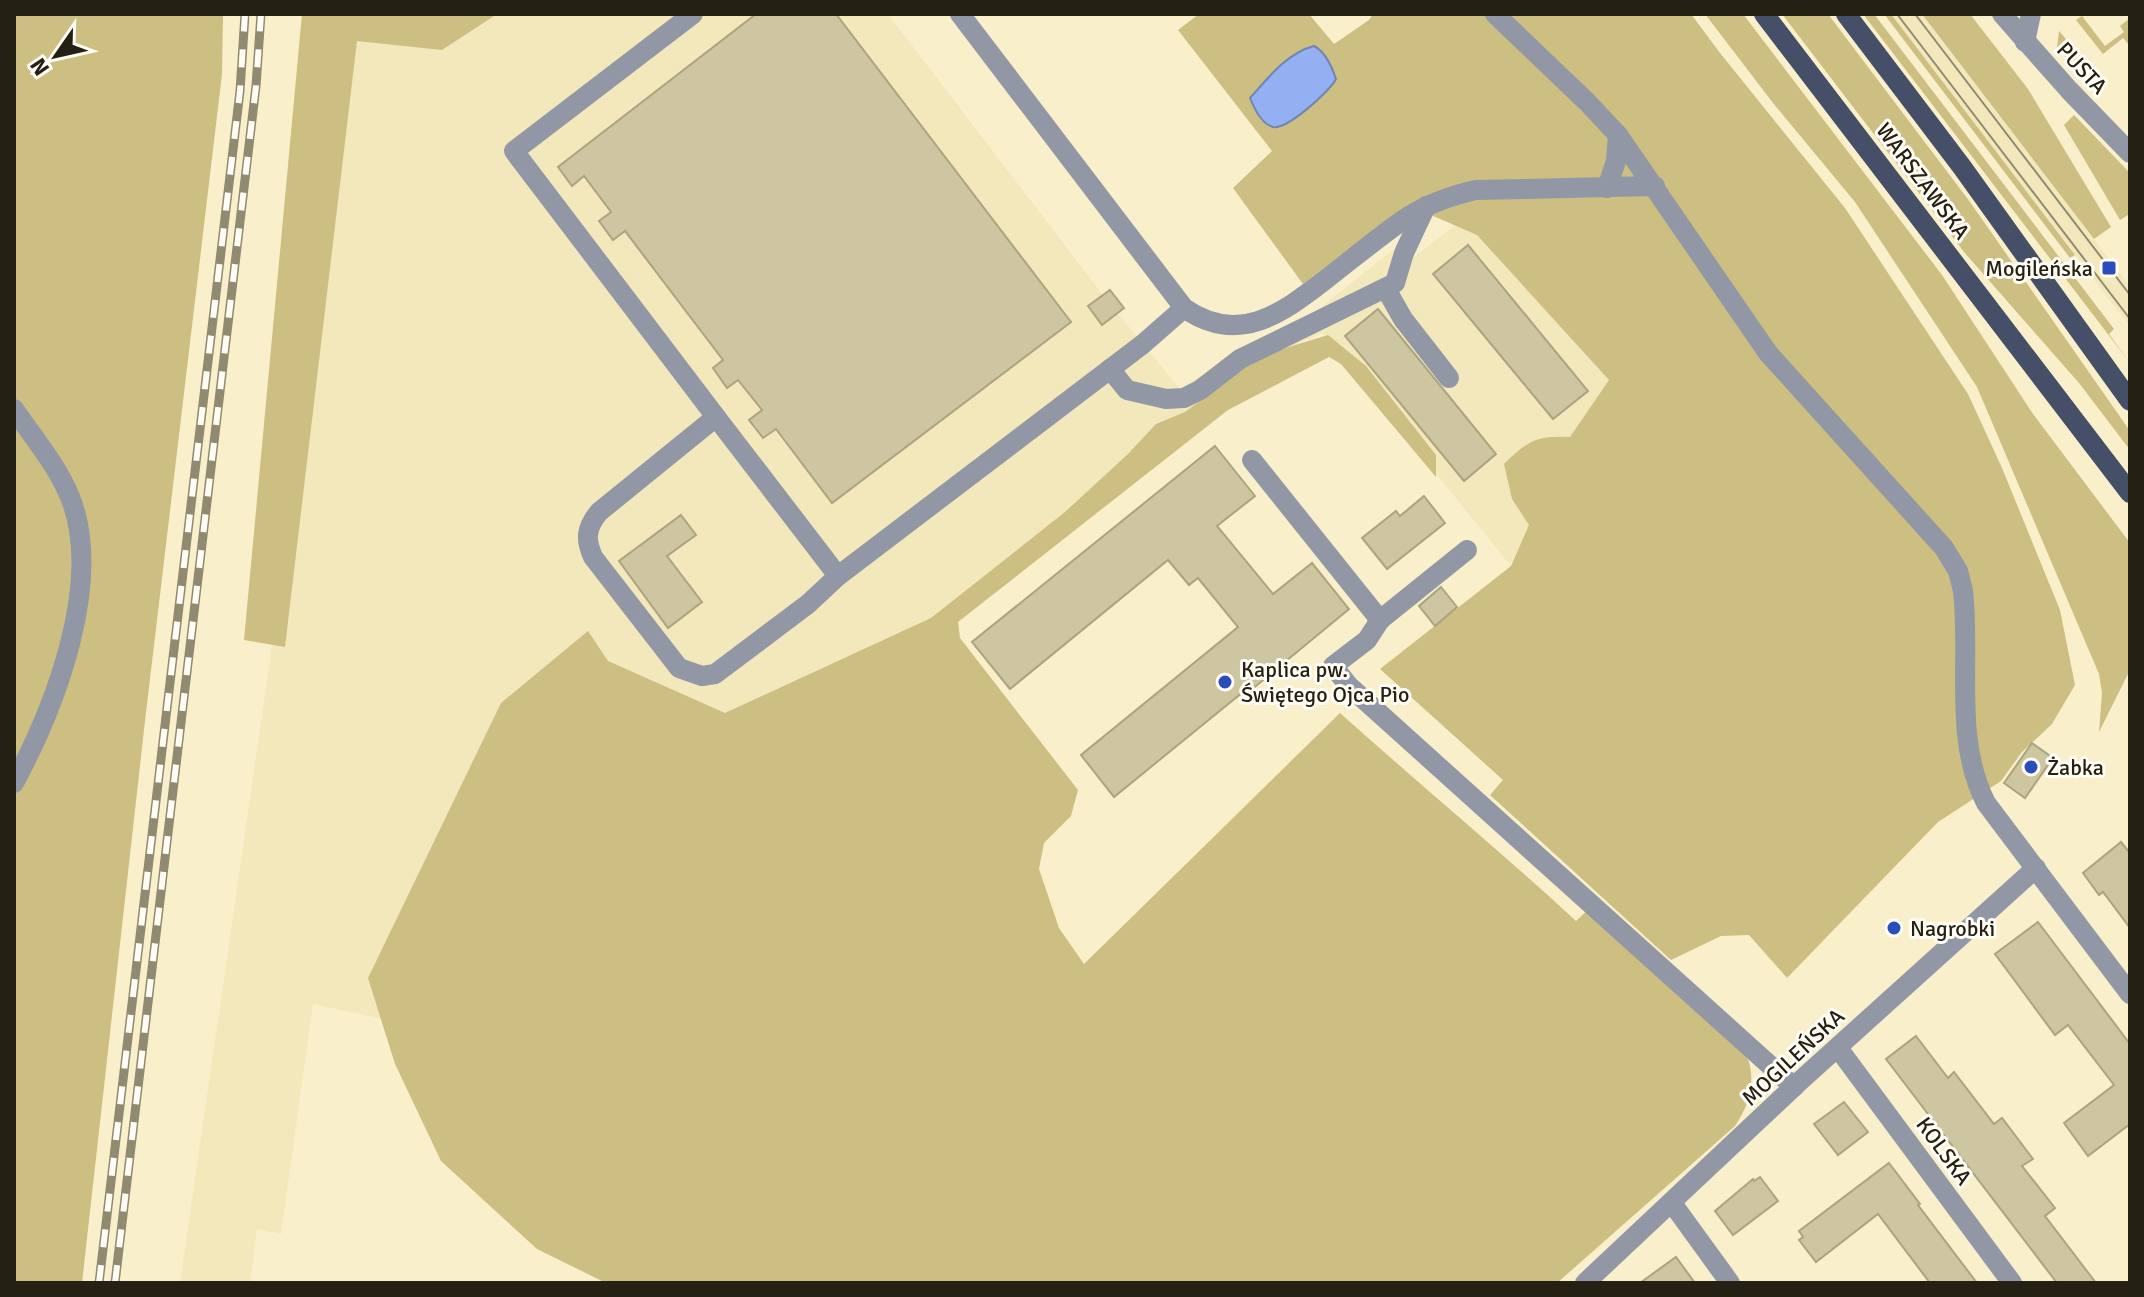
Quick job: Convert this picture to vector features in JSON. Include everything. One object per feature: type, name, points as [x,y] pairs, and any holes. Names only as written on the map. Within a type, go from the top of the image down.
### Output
[{"type":"main road","name":"WARSZAWSKA","points":[[1764,14],[2130,493]]},
{"type":"main road","name":"WARSZAWSKA","points":[[1846,14],[1962,167],[2130,401]]},
{"type":"street","points":[[693,14],[514,151],[838,576]]},
{"type":"street","points":[[960,14],[1184,308],[1198,318],[1229,325],[1263,321],[1279,314],[1404,220],[1448,197],[1476,190],[1655,186]]},
{"type":"street","points":[[1495,14],[1618,135],[1768,353],[1944,548],[1958,571],[1963,591],[1970,764],[1986,803],[2130,994]]},
{"type":"street","name":"PUSTA","points":[[2002,14],[2130,153]]},
{"type":"street","points":[[2025,42],[2031,14]]},
{"type":"street","points":[[1607,188],[1616,161],[1618,135]]},
{"type":"street","points":[[1110,369],[1127,390],[1166,399],[1184,398],[1200,390],[1240,359],[1395,283],[1404,253],[1426,206]]},
{"type":"street","points":[[1386,289],[1403,319],[1449,378]]},
{"type":"street","points":[[716,417],[599,512],[587,532],[593,557],[660,645],[679,668],[702,676],[715,674],[808,604],[838,576],[1110,369],[1184,308]]},
{"type":"street","points":[[14,409],[53,464],[70,496],[82,535],[83,572],[77,613],[48,711],[14,783]]},
{"type":"street","points":[[1252,460],[1380,620]]},
{"type":"street","points":[[1467,550],[1380,620],[1367,640],[1333,666],[1349,686],[1794,1087]]},
{"type":"street","name":"MOGILEŃSKA","points":[[1585,1283],[1794,1087],[2036,868]]},
{"type":"street","name":"KOLSKA","points":[[1838,1048],[2012,1283]]},
{"type":"street","points":[[1672,1203],[1730,1283]]},
{"type":"shaded area","points":[[14,14],[223,14],[222,74],[82,1283],[14,1283]]},
{"type":"shaded area","points":[[302,14],[497,14],[442,50],[357,41],[285,647],[244,640]]},
{"type":"shaded area","points":[[437,14],[888,14],[1103,295],[1180,389],[1237,352],[1311,315],[1394,249],[1415,256],[1469,215],[1610,379],[1510,565],[1322,333],[1251,365],[433,1030],[313,1004],[281,1234],[257,1229],[250,1283],[180,1283],[270,660],[355,24]]},
{"type":"shaded area","points":[[1199,14],[1309,14],[1334,44],[1373,14],[1691,14],[1845,208],[1968,394],[2060,610],[2075,685],[2052,724],[2022,752],[2001,781],[1938,822],[1787,978],[1749,935],[1721,936],[1671,960],[1490,795],[1503,780],[1380,669],[1511,566],[1529,525],[1512,499],[1504,464],[1533,441],[1570,437],[1609,380],[1477,235],[1408,205],[1303,284],[1233,188],[1272,151],[1178,30]]},
{"type":"shaded area","points":[[1705,14],[1743,14],[1942,275],[2033,414],[2130,543],[2130,670],[2099,732],[2102,693],[2099,674],[1977,387],[1855,202]]},
{"type":"shaded area","points":[[1782,14],[1828,14],[1970,202],[2130,431],[2130,450],[2079,383],[1964,252]]},
{"type":"shaded area","points":[[1863,14],[1874,14],[2114,329],[2109,334],[2130,363]]},
{"type":"shaded area","points":[[1884,14],[1891,14],[2075,255],[2070,258]]},
{"type":"shaded area","points":[[1891,14],[1922,14],[2130,286],[2130,327]]},
{"type":"shaded area","points":[[1922,14],[1970,14],[2028,89],[2111,227],[2094,239]]},
{"type":"shaded area","points":[[2082,16],[2105,46],[2124,32],[2120,26],[2130,18],[2130,46],[2123,38],[2103,54],[2076,20]]},
{"type":"shaded area","points":[[2059,31],[2087,63],[2079,71],[2057,48]]},
{"type":"shaded area","points":[[2074,115],[2130,173],[2130,218],[2128,215],[2120,220],[2064,125]]},
{"type":"shaded area","points":[[1328,335],[1366,366],[1436,455],[1436,477],[1341,364],[1329,357],[1228,410],[958,622],[960,638],[1078,790],[1071,816],[1044,843],[1039,869],[1059,928],[1084,964],[1340,713],[1576,921],[1589,909],[1748,1059],[1750,1094],[1735,1126],[1557,1283],[606,1283],[537,1249],[441,1161],[395,1064],[368,978],[501,703],[588,631],[608,661],[725,713],[931,618],[1065,512],[1156,424],[1185,412],[1248,365],[1276,351]]},
{"type":"water","points":[[1314,46],[1325,56],[1336,79],[1298,116],[1279,126],[1265,123],[1250,98],[1287,60]]},
{"type":"building","points":[[756,14],[836,14],[1071,322],[832,503],[776,429],[763,438],[749,420],[762,410],[738,380],[727,388],[713,368],[723,360],[625,231],[613,240],[599,221],[611,212],[584,176],[572,186],[558,167]]},
{"type":"building","points":[[1468,245],[1588,391],[1553,419],[1433,274]]},
{"type":"building","points":[[1110,290],[1124,308],[1102,325],[1088,306]]},
{"type":"building","points":[[1378,309],[1496,454],[1464,481],[1345,336]]},
{"type":"building","points":[[1215,446],[1255,496],[1217,526],[1273,594],[1312,563],[1349,609],[1114,797],[1081,755],[1238,627],[1198,578],[1189,585],[1168,560],[1010,689],[972,642]]},
{"type":"building","points":[[1424,496],[1445,523],[1387,569],[1362,538],[1396,511],[1400,516]]},
{"type":"building","points":[[681,515],[696,535],[667,556],[702,602],[668,628],[619,561]]},
{"type":"building","points":[[1441,587],[1457,607],[1435,626],[1419,606]]},
{"type":"building","points":[[2032,743],[2053,758],[2025,798],[2004,783]]},
{"type":"building","points":[[2121,842],[2130,853],[2130,928],[2103,892],[2099,895],[2083,873]]},
{"type":"building","points":[[2038,922],[2130,1044],[2130,1124],[2088,1156],[2064,1123],[2114,1085],[2068,1025],[2055,1035],[1995,954]]},
{"type":"building","points":[[1916,1036],[1948,1078],[1954,1072],[1994,1124],[2002,1118],[2033,1159],[2022,1166],[2055,1208],[2045,1216],[2096,1283],[2057,1283],[1886,1059]]},
{"type":"building","points":[[1844,1102],[1868,1132],[1838,1155],[1814,1124]]},
{"type":"building","points":[[1889,1163],[1977,1283],[1930,1283],[1878,1214],[1816,1262],[1799,1240],[1803,1237],[1799,1231]]},
{"type":"building","points":[[1760,1177],[1778,1201],[1733,1235],[1715,1211],[1753,1179]]},
{"type":"building","points":[[1676,1257],[1695,1283],[1640,1283]]},
{"type":"tram line","points":[[1897,14],[2130,319]]},
{"type":"tram line","points":[[1915,14],[2130,295]]},
{"type":"railway","points":[[99,1283],[240,91],[245,14]]},
{"type":"railway","points":[[115,1283],[256,86],[261,14]]},
{"type":"place","name":"Mogileńska","points":[[2109,268]]},
{"type":"place","name":"Kaplica pw. Świętego Ojca Pio","points":[[1225,682]]},
{"type":"place","name":"Żabka","points":[[2031,767]]},
{"type":"place","name":"Nagrobki","points":[[1894,928]]}]
